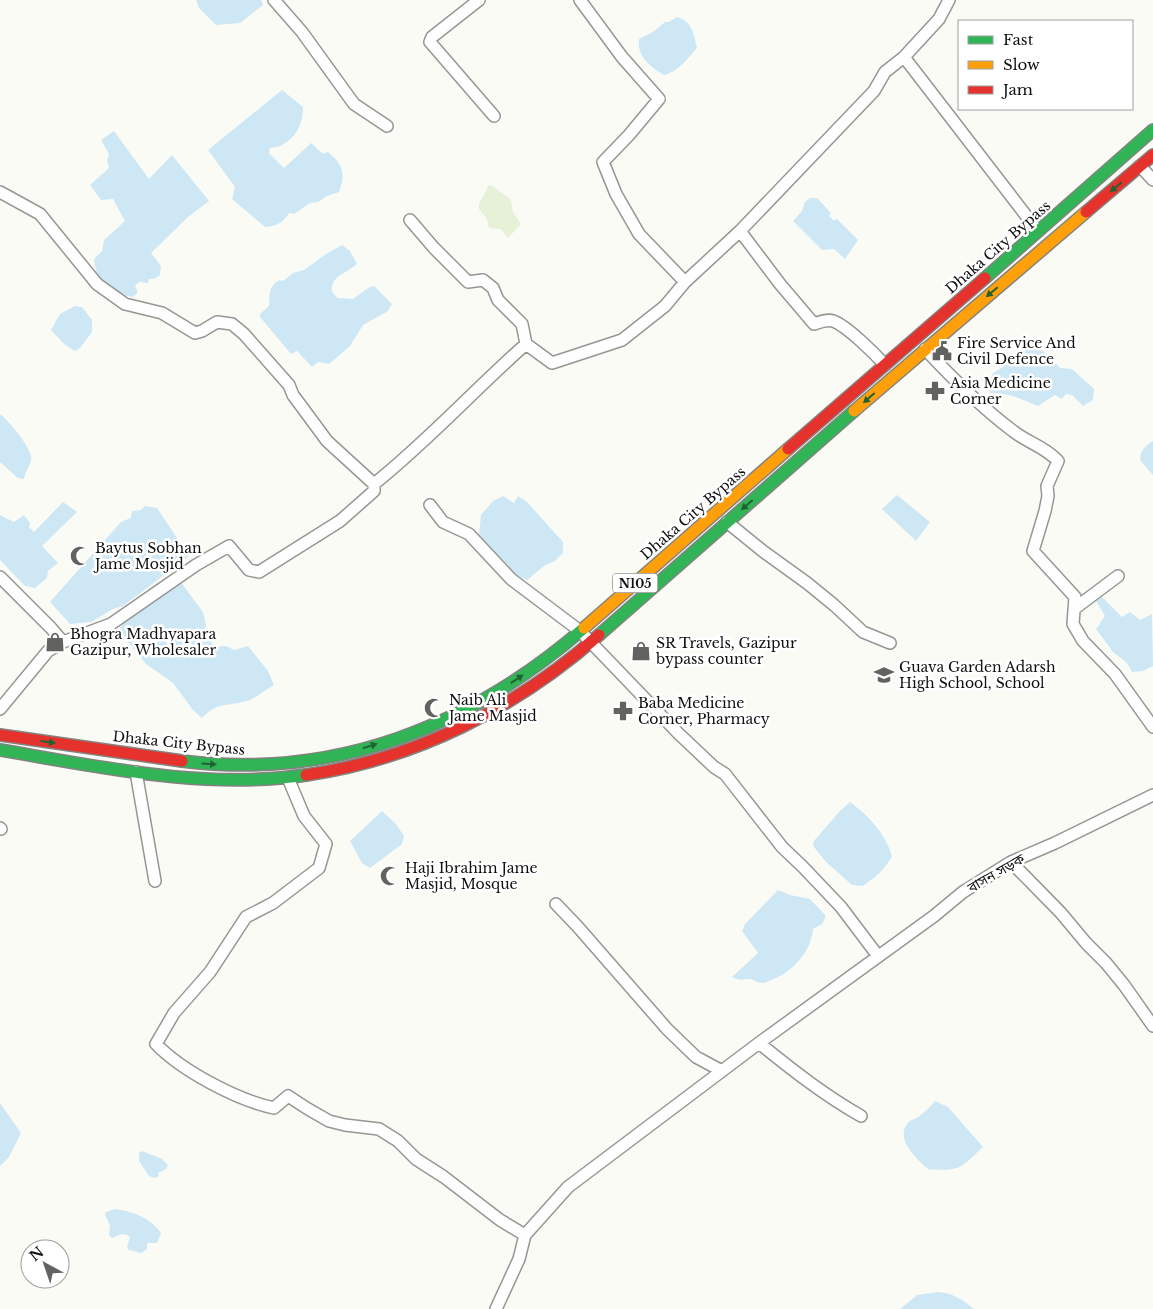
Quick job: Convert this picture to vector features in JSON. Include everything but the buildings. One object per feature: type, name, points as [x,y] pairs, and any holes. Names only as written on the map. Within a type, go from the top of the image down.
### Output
[{"type":"highway","name":"Dhaka City Bypass","points":[[0,735],[194,763],[247,766],[288,764],[346,754],[411,734],[452,717],[502,689],[537,666],[580,631],[1153,130]]},
{"type":"highway","points":[[0,750],[136,772],[189,778],[288,778],[346,768],[413,748],[460,728],[509,702],[591,642],[925,349],[1153,155]]},
{"type":"street","points":[[274,0],[306,38],[354,104],[387,126]]},
{"type":"street","points":[[479,0],[432,37],[430,42],[494,116]]},
{"type":"street","points":[[580,0],[622,57],[659,99],[603,162],[616,194],[639,234],[685,282]]},
{"type":"street","points":[[410,220],[434,248],[468,282],[483,280],[493,288],[498,300],[522,324],[526,344],[552,364],[622,340],[665,306],[685,282],[740,231],[874,91],[885,72],[904,57],[939,19],[949,0]]},
{"type":"street","points":[[904,57],[1038,231]]},
{"type":"street","points":[[1140,166],[1153,180]]},
{"type":"street","points":[[0,192],[40,214],[97,284],[124,304],[162,313],[195,333],[217,322],[232,324],[244,334],[289,385],[327,441],[374,484],[374,491],[340,521],[259,572],[249,570],[229,546],[196,565],[111,624],[63,642],[48,651],[0,709]]},
{"type":"street","points":[[740,231],[780,284],[814,324],[826,320],[834,321],[854,336],[885,365]]},
{"type":"street","points":[[374,484],[407,458],[490,376],[526,344]]},
{"type":"street","points":[[925,349],[979,403],[1015,432],[1049,451],[1058,461],[1047,486],[1048,496],[1045,511],[1033,551],[1075,597],[1072,624],[1083,641],[1115,674],[1153,727]]},
{"type":"street","points":[[430,506],[443,522],[469,534],[511,579],[580,631],[678,733],[714,767],[725,774],[782,847],[803,866],[841,907],[878,956]]},
{"type":"street","points":[[727,522],[807,583],[863,632],[890,643]]},
{"type":"street","points":[[1074,609],[1118,576]]},
{"type":"street","points":[[0,577],[63,642]]},
{"type":"street","points":[[136,772],[156,881]]},
{"type":"street","points":[[288,778],[304,816],[326,844],[319,868],[273,903],[246,917],[210,972],[174,1013],[156,1044],[187,1068],[215,1086],[263,1106],[274,1108],[288,1096],[329,1121],[379,1129],[398,1141],[416,1159],[444,1177],[500,1220],[525,1235],[519,1259],[496,1309]]},
{"type":"street","name":"বাসন সড়ক","points":[[525,1235],[568,1187],[759,1043],[934,916],[963,892],[1011,862],[1055,844],[1153,796]]},
{"type":"street","points":[[1011,862],[1106,963],[1153,1026]]},
{"type":"street","points":[[556,904],[585,934],[666,1029],[696,1057],[722,1071]]},
{"type":"street","points":[[759,1043],[831,1098],[861,1116]]},
{"type":"green space","points":[[489,185],[509,198],[513,212],[521,224],[508,238],[501,229],[489,228],[487,219],[479,209],[479,204]]},
{"type":"water","points":[[196,0],[261,0],[263,5],[240,23],[216,25],[199,8]]},
{"type":"water","points":[[677,17],[689,25],[697,48],[678,68],[664,75],[654,69],[642,56],[639,39],[653,32],[665,22],[669,22]]},
{"type":"water","points":[[282,90],[303,107],[302,119],[292,138],[281,146],[270,148],[269,153],[284,168],[311,143],[323,154],[328,152],[340,165],[343,174],[339,192],[327,196],[318,202],[310,203],[294,214],[289,213],[285,219],[276,225],[265,227],[232,199],[235,187],[208,150]]},
{"type":"water","points":[[114,131],[149,179],[172,155],[209,201],[188,217],[151,253],[161,266],[160,275],[154,279],[149,279],[148,283],[139,282],[135,286],[138,292],[133,297],[117,293],[104,284],[96,270],[94,259],[102,251],[104,240],[125,221],[113,199],[101,200],[90,185],[109,168],[107,160],[109,154],[101,140]]},
{"type":"water","points":[[810,198],[817,198],[831,213],[829,216],[833,220],[837,219],[858,240],[845,259],[834,249],[822,250],[793,221],[802,211],[805,202]]},
{"type":"water","points":[[342,245],[350,251],[357,264],[336,278],[332,292],[338,298],[353,299],[374,286],[392,304],[388,311],[363,325],[350,346],[329,364],[318,362],[312,367],[297,351],[291,354],[260,317],[260,314],[269,306],[270,291],[276,282],[283,281],[293,273],[304,270]]},
{"type":"water","points":[[75,306],[82,307],[92,320],[92,332],[80,348],[75,351],[64,344],[51,330],[60,314]]},
{"type":"water","points":[[1029,340],[1060,368],[1072,369],[1094,389],[1093,400],[1083,406],[1072,395],[1066,394],[1062,399],[1055,395],[1038,406],[1009,395],[990,393],[987,385],[993,373],[1005,366]]},
{"type":"water","points":[[0,414],[9,422],[29,449],[31,460],[24,479],[18,478],[0,462]]},
{"type":"water","points":[[1153,441],[1153,475],[1140,460],[1141,453]]},
{"type":"water","points":[[897,495],[930,522],[916,541],[882,509]]},
{"type":"water","points":[[503,496],[514,503],[518,496],[526,501],[563,542],[563,553],[555,561],[545,565],[527,580],[513,574],[481,545],[479,535],[481,515],[493,501]]},
{"type":"water","points":[[63,502],[77,512],[42,546],[58,563],[48,571],[47,578],[35,588],[25,586],[0,560],[0,515],[14,522],[24,515],[30,523],[29,527],[34,532]]},
{"type":"water","points":[[145,506],[157,508],[189,556],[123,606],[113,609],[91,622],[70,624],[50,602],[121,522],[131,518],[132,511],[141,510]]},
{"type":"water","points":[[180,581],[203,612],[206,625],[205,634],[215,647],[226,646],[234,650],[248,646],[268,671],[274,685],[249,700],[213,709],[202,718],[193,710],[173,683],[146,664],[118,630],[128,618]]},
{"type":"water","points":[[1102,597],[1122,617],[1130,612],[1140,620],[1152,614],[1153,666],[1143,671],[1132,672],[1127,663],[1113,652],[1096,629],[1105,616],[1096,601]]},
{"type":"water","points":[[850,802],[864,813],[881,832],[892,856],[883,869],[863,886],[852,885],[826,862],[814,847],[813,842]]},
{"type":"water","points":[[382,811],[396,824],[404,836],[402,844],[370,868],[362,863],[350,841]]},
{"type":"water","points":[[778,890],[790,895],[810,899],[826,916],[822,924],[813,929],[809,946],[799,961],[785,973],[762,983],[751,979],[740,980],[732,977],[758,953],[742,931],[745,924]]},
{"type":"water","points":[[935,1101],[948,1107],[983,1147],[964,1164],[953,1169],[928,1169],[918,1160],[905,1142],[904,1129],[908,1123],[922,1114]]},
{"type":"water","points":[[0,1103],[21,1133],[9,1157],[0,1166]]},
{"type":"water","points":[[142,1151],[162,1159],[168,1165],[166,1169],[158,1173],[159,1176],[155,1178],[149,1176],[139,1161],[139,1153]]},
{"type":"water","points":[[115,1209],[128,1211],[152,1223],[161,1233],[157,1243],[147,1243],[147,1249],[141,1253],[129,1250],[127,1247],[130,1237],[128,1235],[121,1234],[112,1238],[109,1235],[110,1225],[105,1215],[106,1212]]},
{"type":"water","points":[[938,1292],[957,1298],[974,1309],[900,1309],[917,1295]]},
{"type":"traffic: fast","points":[[985,278],[1153,130]]},
{"type":"traffic: fast","points":[[599,635],[854,411]]},
{"type":"traffic: fast","points":[[182,761],[238,765],[293,762],[346,753],[397,739],[447,719],[494,693],[540,663],[584,628]]},
{"type":"traffic: fast","points":[[0,750],[114,769],[191,778],[229,780],[268,779],[306,775]]},
{"type":"traffic: slow","points":[[854,411],[1086,212]]},
{"type":"traffic: slow","points":[[584,628],[788,449]]},
{"type":"traffic: jam","points":[[1086,212],[1153,155]]},
{"type":"traffic: jam","points":[[788,449],[985,278]]},
{"type":"traffic: jam","points":[[306,775],[387,757],[463,726],[499,707],[534,685],[599,635]]},
{"type":"traffic: jam","points":[[0,735],[182,761]]},
{"type":"place","name":"Fire Service And Civil Defence","points":[[942,351]]},
{"type":"place","name":"Asia Medicine Corner","points":[[935,391]]},
{"type":"place","name":"Baytus Sobhan Jame Mosjid","points":[[80,556]]},
{"type":"place","name":"Bhogra Madhyapara Gazipur, Wholesaler","points":[[55,642]]},
{"type":"place","name":"SR Travels, Gazipur bypass counter","points":[[641,651]]},
{"type":"place","name":"Guava Garden Adarsh High School, School","points":[[884,675]]},
{"type":"place","name":"Naib Ali Jame Masjid","points":[[434,708]]},
{"type":"place","name":"Baba Medicine Corner, Pharmacy","points":[[623,711]]},
{"type":"place","name":"Haji Ibrahim Jame Masjid, Mosque","points":[[390,876]]}]
